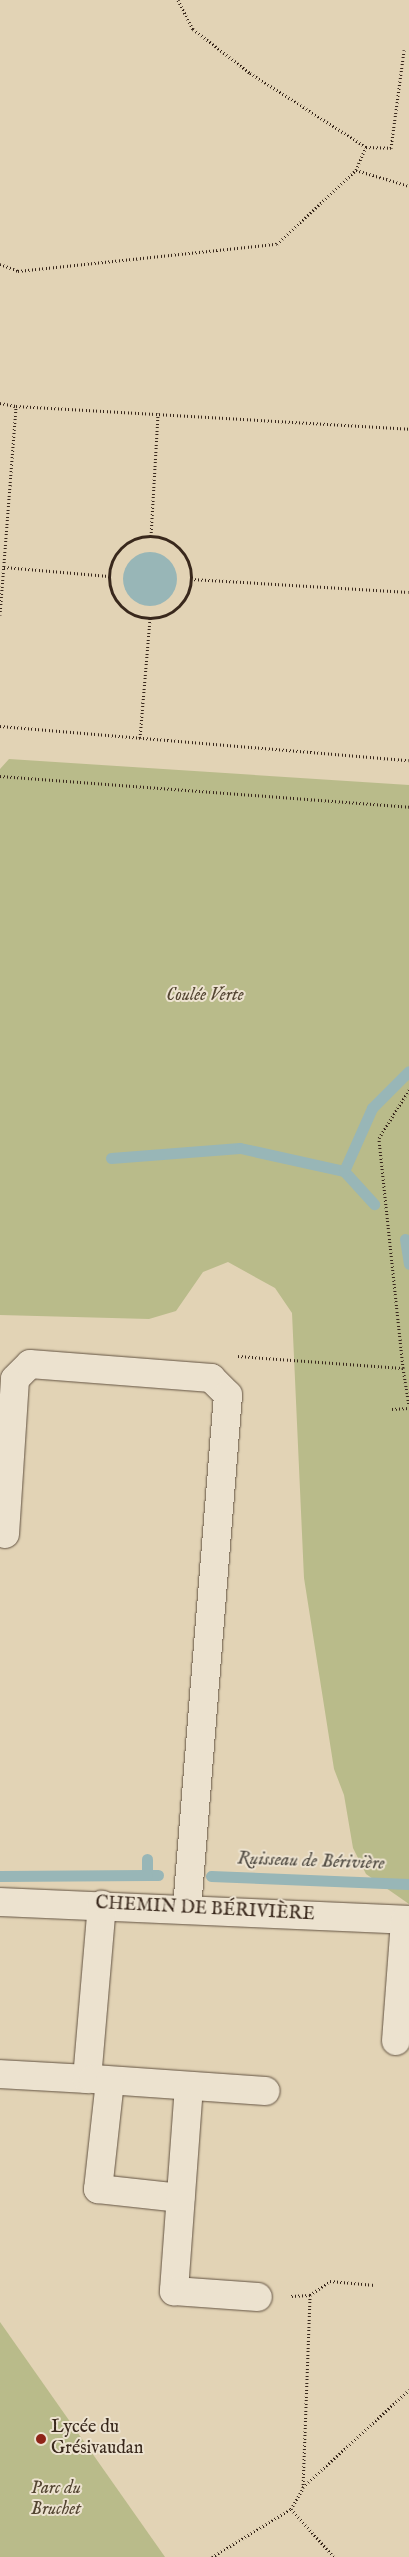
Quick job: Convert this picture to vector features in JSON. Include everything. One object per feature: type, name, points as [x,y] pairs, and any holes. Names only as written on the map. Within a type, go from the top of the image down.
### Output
[{"type":"street","points":[[6,1534],[15,1379],[30,1364],[211,1378],[228,1395],[187,1908]]},
{"type":"street","name":"CHEMIN DE BÉRIVIÈRE","points":[[0,1902],[187,1908],[407,1920]]},
{"type":"street","points":[[102,1905],[98,2189],[181,2198]]},
{"type":"street","points":[[396,2041],[407,1920]]},
{"type":"street","points":[[0,2074],[266,2091]]},
{"type":"street","points":[[189,2086],[174,2292],[258,2298]]},
{"type":"path","points":[[178,0],[193,29],[250,73],[366,146],[391,148],[404,50]]},
{"type":"path","points":[[0,264],[18,271],[277,244],[356,170],[366,146]]},
{"type":"path","points":[[356,170],[409,186]]},
{"type":"path","points":[[0,403],[16,406],[409,429]]},
{"type":"path","points":[[0,615],[16,406]]},
{"type":"path","points":[[151,536],[158,413]]},
{"type":"path","points":[[151,536],[175,544],[190,566],[191,579],[178,607],[150,618],[126,611],[111,589],[109,576],[117,552],[138,538],[151,536]]},
{"type":"path","points":[[4,567],[109,576]]},
{"type":"path","points":[[191,579],[409,592]]},
{"type":"path","points":[[140,738],[150,618]]},
{"type":"path","points":[[0,726],[409,760]]},
{"type":"path","points":[[0,776],[409,807]]},
{"type":"path","points":[[403,1368],[379,1138],[409,1090]]},
{"type":"path","points":[[392,1409],[409,1408]]},
{"type":"path","points":[[258,2298],[310,2295],[330,2281],[375,2286]]},
{"type":"path","points":[[303,2488],[310,2295]]},
{"type":"path","points":[[212,2557],[291,2509],[303,2488],[409,2390]]},
{"type":"path","points":[[291,2509],[334,2557]]},
{"type":"green space","name":"Coulée Verte","points":[[9,759],[409,785],[409,1904],[366,1874],[353,1848],[344,1795],[334,1769],[304,1578],[292,1313],[275,1288],[228,1262],[203,1272],[176,1311],[149,1319],[0,1315],[0,769]]},
{"type":"green space","name":"Parc du Bruchet","points":[[0,2322],[165,2557],[0,2557]]},
{"type":"water","points":[[150,552],[160,554],[169,560],[175,569],[177,579],[175,589],[169,598],[160,604],[150,606],[140,604],[131,598],[125,589],[123,579],[125,569],[131,560],[140,554]]},
{"type":"waterway","points":[[344,1171],[372,1108],[409,1071]]},
{"type":"waterway","points":[[111,1158],[240,1148],[344,1171],[374,1204]]},
{"type":"waterway","points":[[405,1239],[409,1264]]},
{"type":"waterway","name":"Ruisseau de Bérivière","points":[[147,1859],[147,1875],[158,1875]]},
{"type":"waterway","points":[[0,1876],[147,1875]]},
{"type":"waterway","name":"Ruisseau de Bérivière","points":[[211,1876],[409,1884]]},
{"type":"place","name":"Lycée du Grésivaudan","points":[[41,2439]]}]
